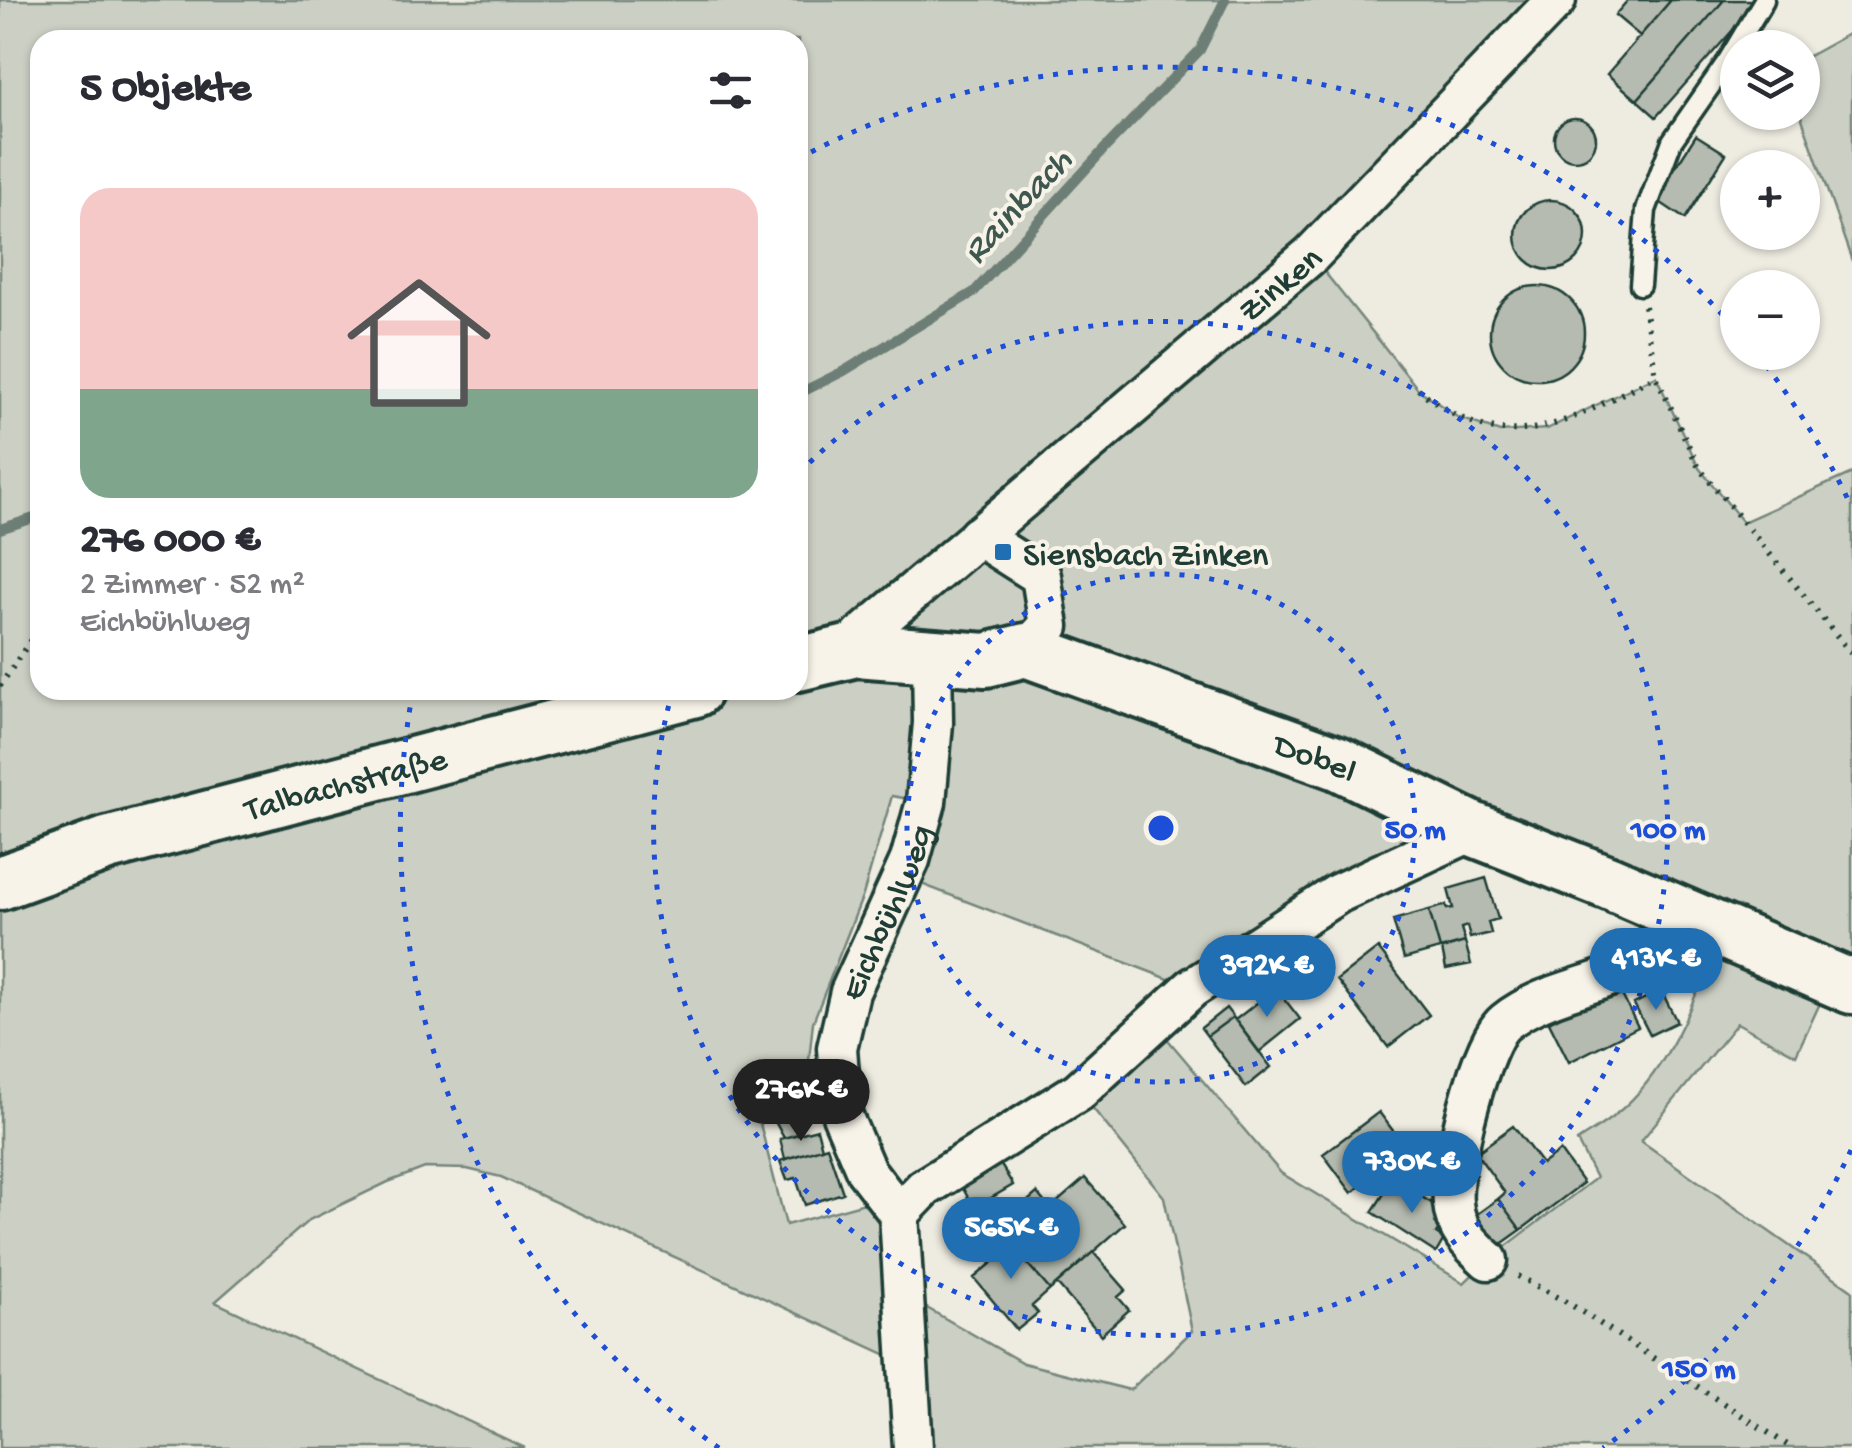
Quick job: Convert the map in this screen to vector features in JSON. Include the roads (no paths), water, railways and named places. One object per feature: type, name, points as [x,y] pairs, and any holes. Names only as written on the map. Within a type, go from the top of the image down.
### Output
[{"type":"street","name":"Zinken","points":[[856,650],[861,636],[1311,255],[1556,0]]},
{"type":"street","points":[[808,662],[856,650],[986,660],[1026,650],[1049,626],[1041,576],[978,536]]},
{"type":"street","name":"Dobel","points":[[1026,650],[1338,762],[1475,830],[1852,987]]},
{"type":"street","name":"Eichbühlweg","points":[[899,1214],[866,1171],[842,1116],[837,1048],[850,992],[910,860],[926,802],[933,723],[932,656]]},
{"type":"street","name":"Talbachstraße","points":[[0,883],[107,844],[657,700]]},
{"type":"street","points":[[913,1448],[899,1214],[924,1188],[1079,1091],[1192,988],[1339,893],[1475,830]]},
{"type":"street","points":[[1488,1260],[1464,1238],[1453,1204],[1457,1156],[1485,1049],[1502,1024],[1539,1001],[1622,972],[1704,925]]},
{"type":"lane","points":[[1640,285],[1646,210],[1672,141],[1764,0]]},
{"type":"waterway","name":"Rainbach","points":[[808,389],[974,292],[1200,50],[1225,0]]},
{"type":"waterway","name":"Rainbach","points":[[0,529],[30,519]]},
{"type":"place","name":"Siensbach Zinken","points":[[1003,552]]}]
